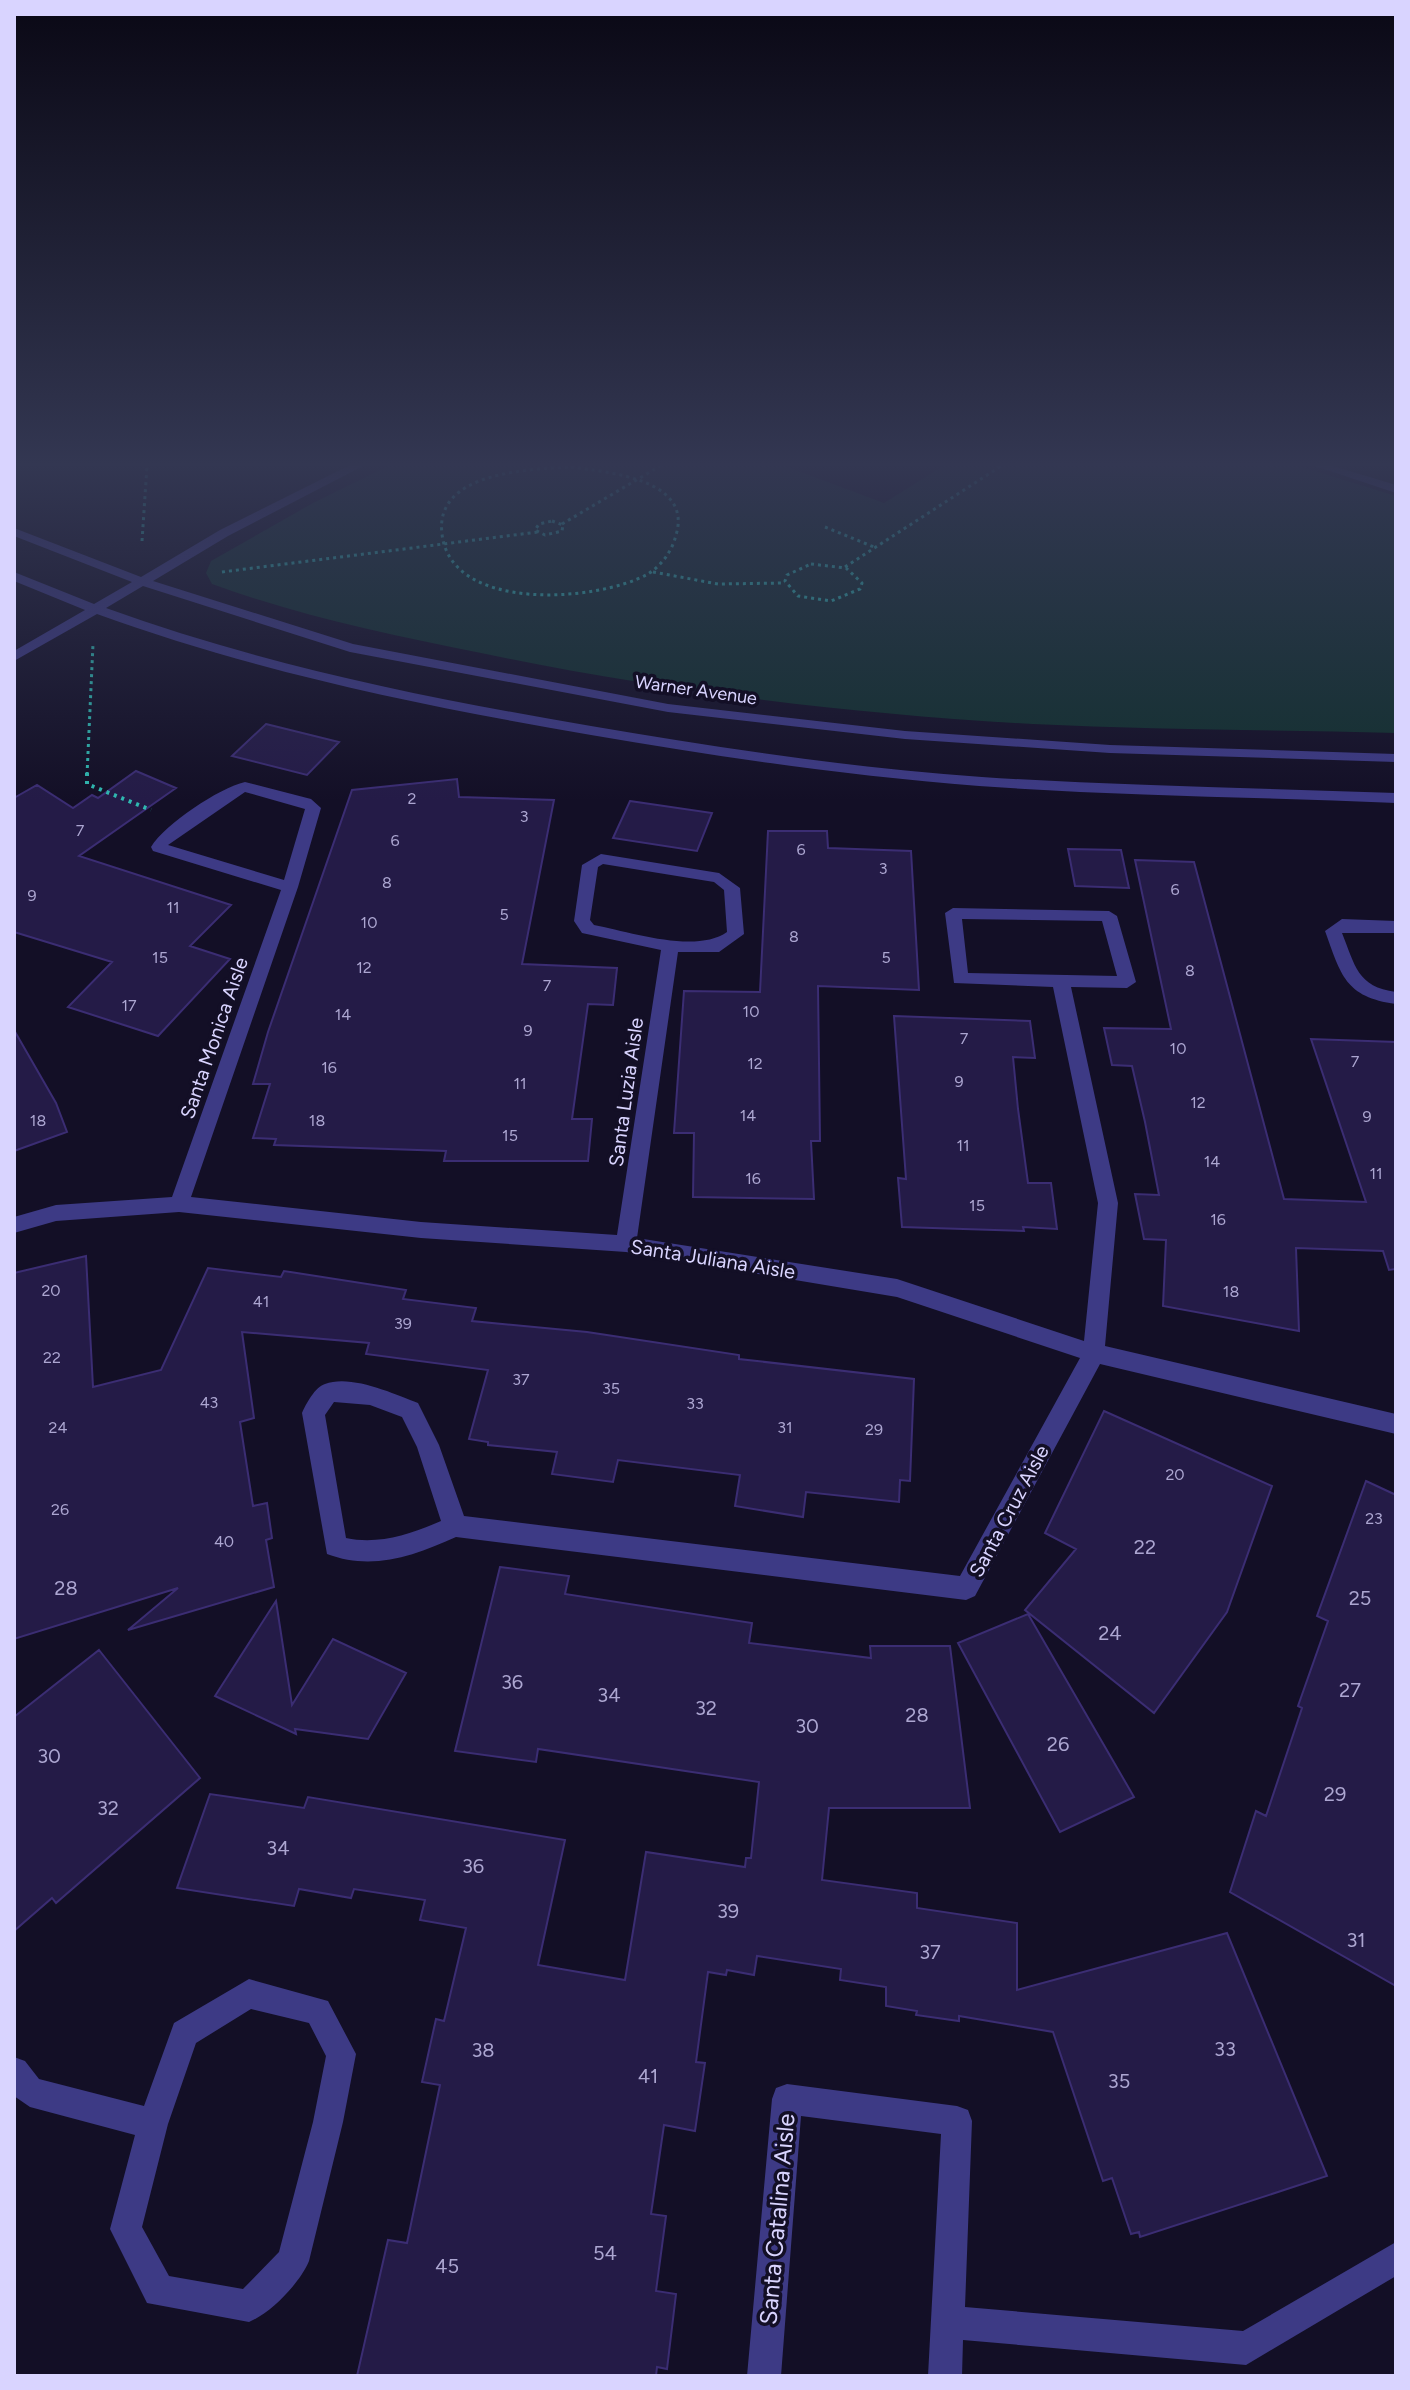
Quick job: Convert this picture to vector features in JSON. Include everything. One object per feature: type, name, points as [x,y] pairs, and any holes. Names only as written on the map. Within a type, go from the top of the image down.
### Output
[{"type":"street","points":[[17,578],[92,611],[237,657],[449,707],[764,759],[980,781],[1396,798]]},
{"type":"street","name":"Warner Avenue","points":[[132,578],[350,648],[668,708],[936,737],[1110,749],[1396,758]]},
{"type":"street","points":[[14,657],[147,578]]},
{"type":"street","name":"Santa Monica Aisle","points":[[179,1204],[290,887],[313,808],[306,802],[245,787],[235,789],[165,837],[159,847],[290,887]]},
{"type":"street","points":[[601,859],[719,878],[732,888],[736,934],[719,946],[670,946],[588,929],[582,921],[590,865],[601,859]]},
{"type":"street","points":[[953,913],[1109,916],[1127,982],[1061,982],[960,979],[953,913]]},
{"type":"street","points":[[1396,927],[1342,925],[1333,931],[1356,986],[1372,997],[1396,998]]},
{"type":"street","name":"Santa Luzia Aisle","points":[[626,1244],[670,946]]},
{"type":"street","name":"Santa Cruz Aisle","points":[[455,1526],[966,1588],[1094,1353],[1108,1203],[1061,982]]},
{"type":"street","name":"Santa Juliana Aisle","points":[[14,1225],[56,1213],[179,1204],[421,1230],[626,1244],[897,1288],[1094,1353],[1396,1424]]},
{"type":"street","points":[[329,1392],[370,1395],[410,1410],[428,1445],[455,1526],[418,1543],[357,1554],[335,1546],[313,1413],[329,1392]]},
{"type":"street","points":[[249,1994],[318,2011],[341,2054],[328,2122],[293,2261],[249,2306],[159,2291],[126,2229],[153,2124],[184,2033],[249,1994]]},
{"type":"street","points":[[14,2072],[30,2092],[153,2124]]},
{"type":"street","name":"Santa Catalina Aisle","points":[[764,2376],[787,2099],[957,2121],[945,2376]]},
{"type":"street","points":[[947,2322],[1246,2348],[1396,2258]]},
{"type":"path","points":[[470,578],[487,586],[537,594],[605,590],[636,578]]},
{"type":"path","points":[[674,578],[717,585],[786,583]]},
{"type":"path","points":[[787,578],[786,583],[792,592],[811,600],[846,598],[860,589],[862,583],[856,578]]},
{"type":"path","points":[[93,643],[87,784],[186,823]]},
{"type":"green space","points":[[208,578],[1396,578],[1396,733],[1033,724],[894,714],[756,699],[549,667],[413,639],[312,615],[212,584]]},
{"type":"building","points":[[266,724],[339,742],[307,775],[232,756]]},
{"type":"building","points":[[136,771],[176,788],[79,856],[231,905],[190,946],[230,959],[158,1036],[68,1007],[112,962],[14,932],[14,798],[37,785],[73,808],[92,795],[98,798]]},
{"type":"building","points":[[457,779],[459,797],[554,800],[522,964],[617,968],[613,1005],[588,1004],[572,1119],[592,1119],[588,1161],[444,1161],[446,1151],[274,1145],[276,1139],[253,1138],[270,1084],[253,1084],[352,790]]},
{"type":"building","points":[[630,801],[712,813],[697,851],[613,838]]},
{"type":"building","points":[[768,831],[827,831],[828,848],[911,851],[919,990],[818,986],[820,1141],[811,1141],[814,1199],[693,1197],[694,1133],[674,1133],[684,991],[760,992]]},
{"type":"building","points":[[1068,849],[1121,850],[1129,888],[1075,886]]},
{"type":"building","points":[[1135,860],[1194,862],[1284,1199],[1366,1202],[1311,1039],[1396,1042],[1396,1269],[1389,1270],[1383,1251],[1296,1248],[1299,1331],[1163,1306],[1166,1240],[1144,1239],[1135,1194],[1159,1195],[1145,1122],[1132,1066],[1112,1065],[1104,1028],[1171,1029]]},
{"type":"building","points":[[894,1016],[1030,1021],[1035,1058],[1013,1057],[1018,1109],[1028,1183],[1051,1183],[1057,1229],[1023,1227],[1024,1231],[902,1227],[898,1178],[906,1179]]},
{"type":"building","points":[[14,1030],[56,1103],[67,1132],[14,1151]]},
{"type":"building","points":[[86,1256],[93,1387],[161,1370],[208,1268],[281,1277],[284,1271],[406,1290],[403,1299],[476,1308],[472,1321],[587,1332],[739,1355],[739,1359],[914,1379],[910,1481],[900,1480],[899,1502],[806,1492],[803,1517],[735,1506],[740,1475],[618,1460],[613,1482],[552,1474],[557,1452],[488,1445],[488,1442],[469,1439],[488,1370],[366,1354],[369,1343],[242,1332],[254,1418],[240,1422],[253,1506],[267,1503],[272,1538],[266,1540],[274,1587],[128,1630],[178,1588],[14,1639],[14,1273]]},
{"type":"building","points":[[1104,1411],[1272,1486],[1227,1612],[1154,1713],[1025,1610],[1076,1549],[1045,1533]]},
{"type":"building","points":[[1366,1481],[1396,1495],[1396,1986],[1230,1892],[1256,1811],[1266,1816],[1302,1708],[1298,1706],[1328,1621],[1317,1616]]},
{"type":"building","points":[[500,1567],[569,1576],[565,1594],[752,1623],[749,1643],[871,1658],[870,1646],[950,1646],[970,1808],[829,1808],[822,1880],[917,1893],[917,1908],[1017,1923],[1017,1990],[1227,1933],[1327,2176],[1140,2237],[1139,2232],[1131,2234],[1112,2178],[1103,2181],[1053,2032],[959,2016],[959,2021],[916,2015],[917,2011],[886,2006],[886,1987],[840,1980],[841,1969],[757,1956],[754,1975],[727,1970],[726,1975],[708,1972],[696,2062],[705,2063],[695,2131],[664,2125],[651,2214],[666,2216],[656,2291],[676,2294],[667,2369],[657,2367],[656,2376],[357,2376],[388,2240],[407,2243],[440,2085],[422,2082],[436,2019],[444,2021],[466,1928],[420,1920],[425,1900],[354,1889],[351,1898],[299,1889],[294,1906],[177,1888],[210,1794],[304,1808],[308,1797],[565,1840],[538,1965],[625,1980],[646,1852],[745,1867],[746,1858],[751,1858],[759,1782],[538,1749],[536,1762],[455,1751]]},
{"type":"building","points":[[276,1601],[292,1705],[333,1639],[406,1673],[368,1739],[295,1729],[296,1734],[215,1696]]},
{"type":"building","points":[[1028,1614],[1134,1797],[1060,1832],[958,1643]]},
{"type":"building","points":[[99,1650],[200,1778],[56,1903],[52,1898],[14,1931],[14,1717]]}]
